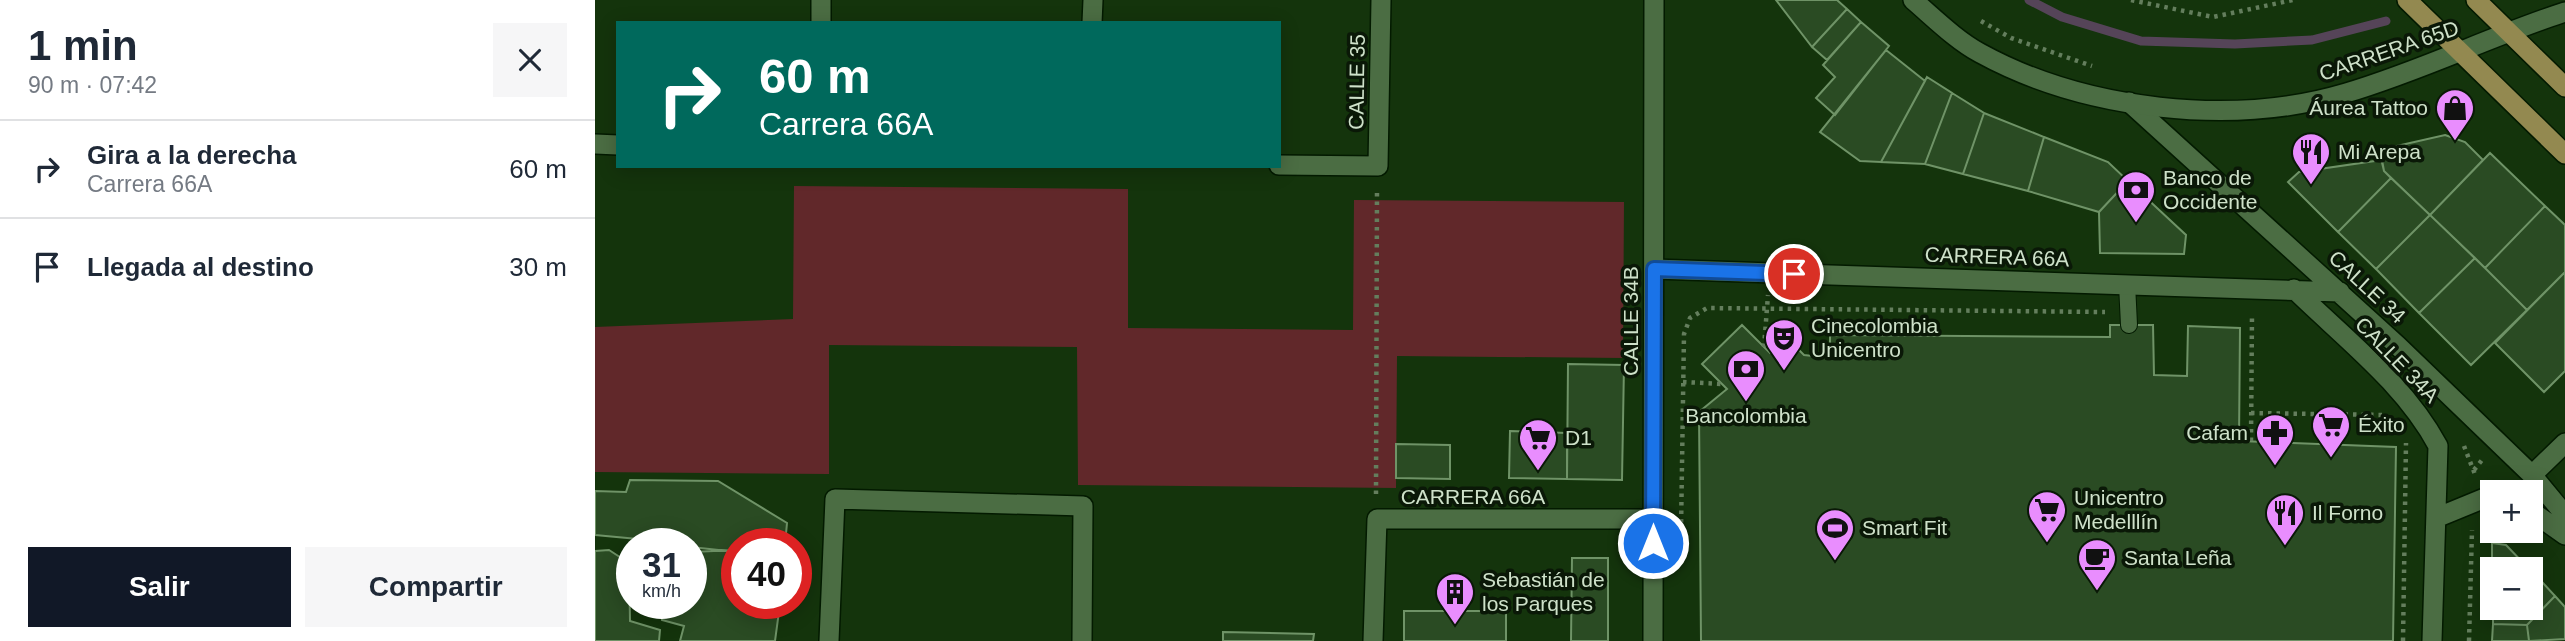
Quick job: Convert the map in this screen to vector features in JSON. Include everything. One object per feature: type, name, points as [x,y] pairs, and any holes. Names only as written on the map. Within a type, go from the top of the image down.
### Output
[{"type":"main road","points":[[2407,0],[2565,153]]},
{"type":"main road","points":[[2476,0],[2565,87]]},
{"type":"street","points":[[821,0],[821,21]]},
{"type":"street","points":[[1092,21],[1093,0]]},
{"type":"street","name":"CALLE 35","points":[[1378,166],[1381,0]]},
{"type":"street","name":"CALLE 34B","points":[[1653,641],[1654,0]]},
{"type":"street","name":"CARRERA 65D","points":[[1913,0],[1977,51],[2001,64],[2078,90],[2129,102],[2192,110],[2241,110],[2297,103],[2345,93],[2565,12]]},
{"type":"street","name":"CALLE 34","points":[[2129,102],[2340,292],[2532,475],[2565,515]]},
{"type":"street","points":[[595,144],[616,145]]},
{"type":"street","points":[[1281,165],[1378,166]]},
{"type":"street","name":"CARRERA 66A","points":[[1654,269],[2340,292]]},
{"type":"street","name":"CALLE 34A","points":[[2294,289],[2404,396],[2427,424],[2438,446],[2432,641]]},
{"type":"street","points":[[2532,475],[2565,443]]},
{"type":"street","points":[[829,641],[835,499],[1083,506],[1082,641]]},
{"type":"street","points":[[2436,518],[2480,499]]},
{"type":"street","points":[[1373,641],[1377,519]]},
{"type":"street","name":"CARRERA 66A","points":[[1377,519],[1653,519]]},
{"type":"street","points":[[2543,519],[2565,535]]},
{"type":"lane","points":[[2127,284],[2128,319]]},
{"type":"path","points":[[2131,0],[2213,17],[2293,0]]},
{"type":"path","points":[[1970,15],[2011,38],[2100,68]]},
{"type":"path","points":[[1377,519],[1375,333],[1378,166]]},
{"type":"path","points":[[2251,441],[2253,288]]},
{"type":"path","points":[[1681,545],[1684,334],[1690,318],[1707,307],[2128,319]]},
{"type":"path","points":[[1764,347],[1768,308]]},
{"type":"path","points":[[2239,313],[2252,313]]},
{"type":"path","points":[[1683,382],[1722,383]]},
{"type":"path","points":[[2251,413],[2383,416],[2404,396]]},
{"type":"path","points":[[2383,416],[2398,432]]},
{"type":"path","points":[[2403,641],[2406,441]]},
{"type":"path","points":[[2469,641],[2473,502]]},
{"type":"shaded area","points":[[794,186],[1128,189],[1128,328],[1353,330],[1354,200],[1624,202],[1623,358],[1397,356],[1396,488],[1078,485],[1077,347],[829,345],[829,474],[595,472],[595,327],[793,319]]},
{"type":"building","points":[[1776,0],[1837,0],[1847,9],[1812,47]]},
{"type":"building","points":[[1847,9],[1861,22],[1827,60],[1812,47]]},
{"type":"building","points":[[1861,22],[1889,46],[1835,115],[1816,98],[1835,77],[1823,65]]},
{"type":"building","points":[[1886,50],[1925,81],[1881,162],[1860,161],[1820,132]]},
{"type":"building","points":[[1927,77],[1952,93],[1925,164],[1881,162]]},
{"type":"building","points":[[1952,93],[1984,113],[1963,174],[1925,164]]},
{"type":"building","points":[[1984,113],[2044,137],[2028,191],[1963,174]]},
{"type":"building","points":[[2445,135],[2465,142],[2483,160],[2430,215],[2384,171],[2379,150]]},
{"type":"building","points":[[2044,137],[2108,162],[2128,181],[2099,212],[2028,191]]},
{"type":"building","points":[[2490,153],[2545,206],[2485,268],[2430,215]]},
{"type":"building","points":[[2382,160],[2384,171],[2391,178],[2338,232],[2288,182],[2299,172]]},
{"type":"building","points":[[2391,178],[2430,215],[2376,269],[2338,232]]},
{"type":"building","name":"Banco de Occidente","points":[[2128,181],[2186,235],[2184,254],[2100,253],[2099,212]]},
{"type":"building","points":[[2545,206],[2565,225],[2565,272],[2527,310],[2485,268]]},
{"type":"building","points":[[2430,215],[2475,258],[2419,313],[2376,269]]},
{"type":"building","points":[[2475,258],[2527,310],[2471,365],[2419,313]]},
{"type":"building","points":[[2565,272],[2565,371],[2544,392],[2495,343]]},
{"type":"building","name":"Unicentro Medelllín","points":[[1742,325],[1770,353],[1787,338],[1804,355],[1830,358],[1830,335],[2110,337],[2110,325],[2153,325],[2154,375],[2187,376],[2188,326],[2240,328],[2239,441],[2396,447],[2393,641],[1701,641],[1699,412],[1727,389],[1702,364]]},
{"type":"building","points":[[1568,364],[1624,365],[1622,480],[1567,479]]},
{"type":"building","points":[[1510,431],[1567,433],[1567,479],[1509,478]]},
{"type":"building","points":[[1396,444],[1450,445],[1450,479],[1396,478]]},
{"type":"building","points":[[630,480],[718,481],[787,523],[787,528],[721,528],[721,550],[707,549],[707,528],[616,528],[616,537],[595,535],[595,491],[626,492]]},
{"type":"building","points":[[2492,543],[2506,545],[2518,557],[2492,557]]},
{"type":"building","points":[[609,550],[616,555],[616,619],[630,619],[660,630],[659,641],[595,641],[595,551]]},
{"type":"building","points":[[707,551],[721,551],[721,619],[778,619],[775,641],[680,641],[684,626],[662,620],[707,619]]},
{"type":"building","points":[[1572,558],[1608,558],[1608,641],[1571,641]]},
{"type":"building","points":[[2543,583],[2555,596],[2543,608]]},
{"type":"building","points":[[2555,596],[2565,607],[2565,639],[2529,641],[2527,625],[2532,620],[2543,620],[2543,608]]},
{"type":"building","name":"Sebastián de los Parques","points":[[1404,611],[1506,611],[1506,641],[1404,641]]},
{"type":"building","points":[[2493,620],[2532,620],[2527,625],[2493,624]]},
{"type":"building","points":[[2493,624],[2527,625],[2529,641],[2492,641]]},
{"type":"building","points":[[1223,632],[1314,634],[1313,641],[1223,641]]},
{"type":"waterway","points":[[2029,0],[2062,17],[2141,41],[2235,44],[2312,40],[2386,21]]},
{"type":"place","name":"Áurea Tattoo","points":[[2455,142]]},
{"type":"place","name":"Mi Arepa","points":[[2311,186]]},
{"type":"place","name":"Banco de Occidente","points":[[2136,224]]},
{"type":"place","name":"Cinecolombia Unicentro","points":[[1784,372]]},
{"type":"place","name":"Bancolombia","points":[[1746,403]]},
{"type":"place","name":"Éxito","points":[[2331,459]]},
{"type":"place","name":"Cafam","points":[[2275,467]]},
{"type":"place","name":"D1","points":[[1538,472]]},
{"type":"place","name":"Unicentro Medelllín","points":[[2047,544]]},
{"type":"place","name":"Il Forno","points":[[2285,547]]},
{"type":"place","name":"Smart Fit","points":[[1835,562]]},
{"type":"place","name":"Santa Leña","points":[[2097,592]]},
{"type":"place","name":"Sebastián de los Parques","points":[[1455,626]]},
{"type":"route","points":[[1653,543],[1654,269],[1794,274]]}]
